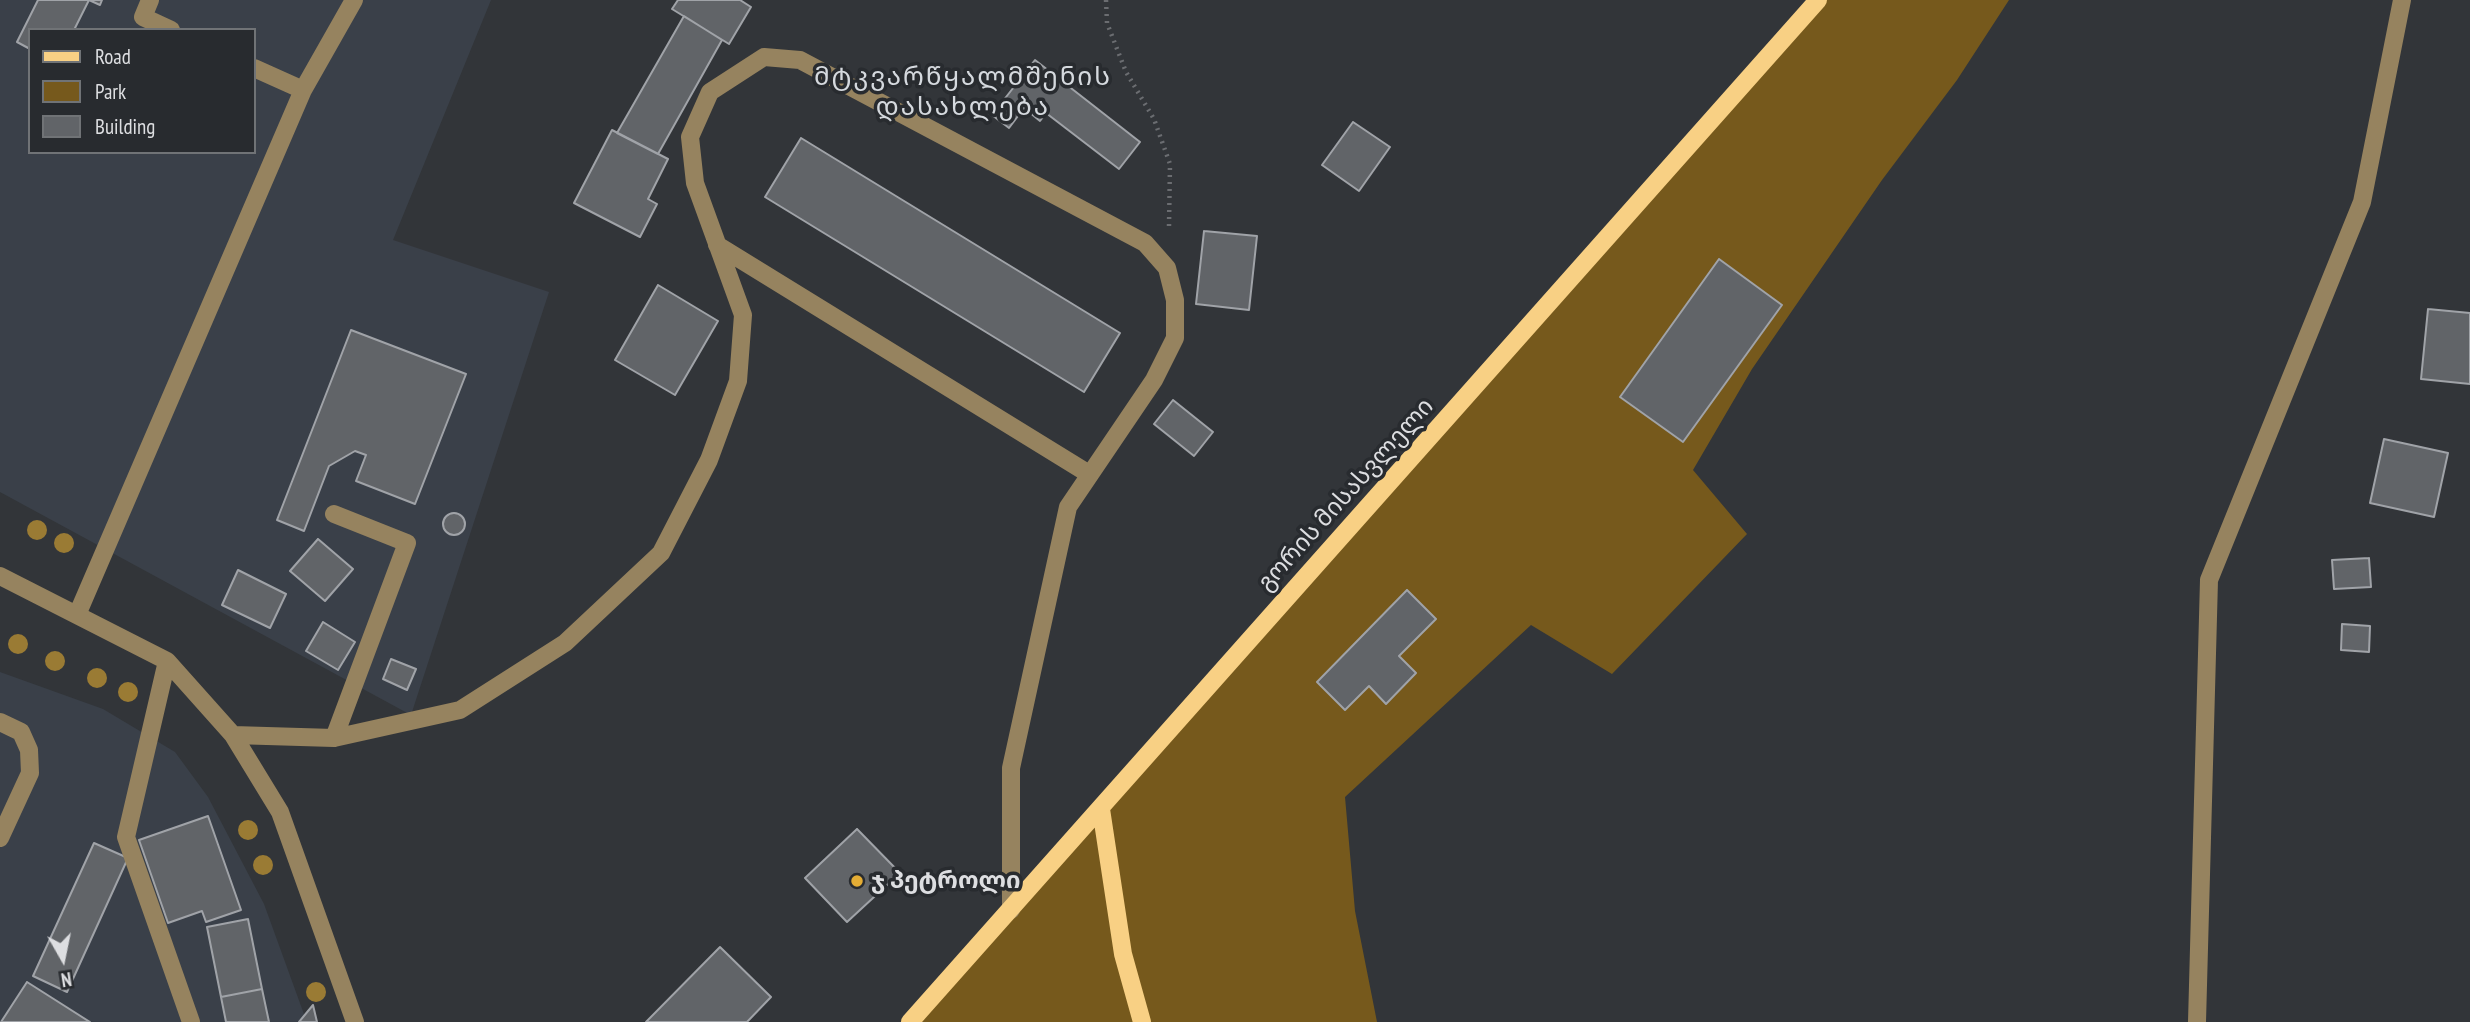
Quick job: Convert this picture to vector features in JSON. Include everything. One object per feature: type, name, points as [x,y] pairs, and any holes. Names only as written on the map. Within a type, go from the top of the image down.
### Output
[{"type":"main road","name":"გორის მისასვლელი","points":[[910,1022],[1818,0]]},
{"type":"main road","points":[[1101,809],[1123,954],[1142,1022]]},
{"type":"street","points":[[150,0],[143,17],[168,28]]},
{"type":"street","points":[[77,615],[303,90],[354,0]]},
{"type":"street","points":[[2197,1022],[2210,580],[2362,202],[2402,0]]},
{"type":"street","points":[[233,735],[334,738],[460,710],[565,643],[661,553],[709,460],[738,381],[743,315],[695,183],[690,136],[710,92],[764,57],[800,60],[1145,243],[1167,268],[1175,300],[1175,338],[1154,380],[1068,507],[1010,768],[1011,909]]},
{"type":"street","points":[[256,69],[303,90]]},
{"type":"street","points":[[717,245],[1089,474]]},
{"type":"street","points":[[334,514],[407,544],[334,738]]},
{"type":"street","points":[[0,576],[167,661],[233,735],[280,812],[355,1022]]},
{"type":"street","points":[[167,661],[126,837],[191,1022]]},
{"type":"street","points":[[0,722],[21,732],[29,750],[30,774],[0,838]]},
{"type":"path","points":[[1106,0],[1107,23],[1126,72],[1154,120],[1170,164],[1167,268]]},
{"type":"shaded area","points":[[0,0],[491,0],[393,240],[549,292],[411,715],[0,492]]},
{"type":"shaded area","points":[[0,672],[103,709],[175,752],[208,797],[264,904],[305,1017],[301,1022],[0,1022]]},
{"type":"green space","points":[[1818,0],[2009,0],[1957,80],[1882,180],[1752,369],[1693,470],[1747,534],[1612,674],[1531,625],[1345,797],[1355,911],[1377,1022],[910,1022]]},
{"type":"building","points":[[38,0],[89,0],[75,28],[28,28],[28,48],[17,42]]},
{"type":"building","points":[[89,0],[102,0],[100,5]]},
{"type":"building","points":[[678,0],[740,0],[751,7],[729,44],[672,9]]},
{"type":"building","points":[[684,16],[722,40],[658,154],[617,133]]},
{"type":"building","points":[[1035,60],[1140,142],[1119,169],[1046,113],[1040,121],[1024,108],[1009,128],[992,115]]},
{"type":"building","points":[[1353,122],[1390,147],[1359,191],[1322,165]]},
{"type":"building","points":[[612,130],[668,159],[648,199],[657,204],[640,237],[574,203]]},
{"type":"building","points":[[801,138],[1120,333],[1084,392],[765,197]]},
{"type":"building","points":[[1204,231],[1257,236],[1249,310],[1196,304]]},
{"type":"building","points":[[1719,259],[1782,305],[1683,442],[1620,397]]},
{"type":"building","points":[[658,285],[718,321],[675,395],[615,360]]},
{"type":"building","points":[[2428,309],[2470,313],[2470,384],[2421,379]]},
{"type":"building","points":[[351,330],[466,374],[415,504],[356,481],[366,455],[355,451],[329,466],[304,531],[277,520]]},
{"type":"building","points":[[1173,400],[1213,432],[1194,456],[1154,424]]},
{"type":"building","points":[[2384,439],[2448,453],[2434,517],[2370,503]]},
{"type":"building","points":[[450,513],[458,513],[465,520],[465,528],[458,535],[450,535],[443,528],[443,520]]},
{"type":"building","points":[[318,539],[353,569],[325,601],[290,571]]},
{"type":"building","points":[[2369,558],[2371,587],[2334,589],[2332,560]]},
{"type":"building","points":[[238,570],[286,594],[270,628],[222,605]]},
{"type":"building","points":[[1407,590],[1436,619],[1399,656],[1416,673],[1386,704],[1369,686],[1345,710],[1317,682]]},
{"type":"building","points":[[323,622],[355,642],[338,670],[306,651]]},
{"type":"building","points":[[2342,624],[2370,626],[2369,652],[2341,650]]},
{"type":"building","points":[[391,659],[416,669],[407,690],[383,679]]},
{"type":"building","points":[[208,816],[241,910],[206,922],[202,911],[168,923],[139,840]]},
{"type":"building","points":[[857,829],[900,873],[847,922],[805,878]]},
{"type":"building","points":[[94,843],[128,858],[67,992],[33,976]]},
{"type":"building","points":[[248,919],[262,989],[221,997],[207,927]]},
{"type":"building","points":[[720,947],[771,997],[747,1022],[646,1022]]},
{"type":"building","points":[[27,982],[90,1022],[1,1022]]},
{"type":"building","points":[[262,989],[269,1022],[226,1022],[221,997]]},
{"type":"building","points":[[313,1005],[317,1022],[299,1022]]},
{"type":"place","name":"ჯ პეტროლი","points":[[857,881]]},
{"type":"district","name":"მტკვარწყალმშენის დასახლება","points":[[963,93]]}]
